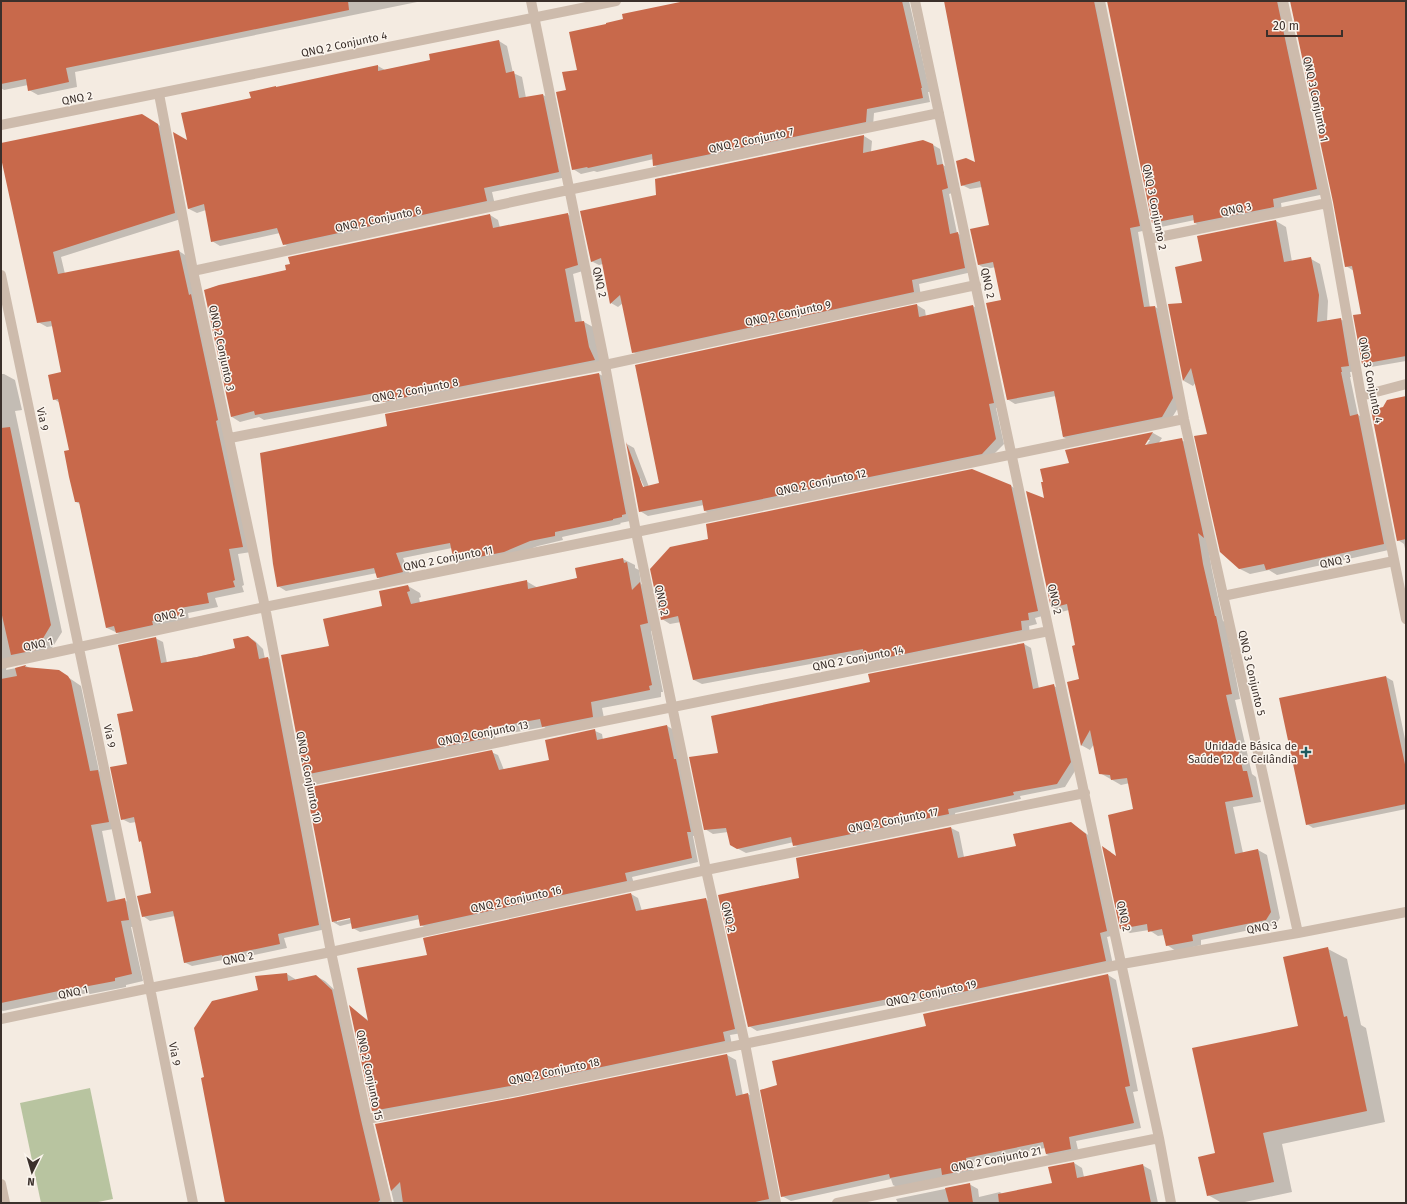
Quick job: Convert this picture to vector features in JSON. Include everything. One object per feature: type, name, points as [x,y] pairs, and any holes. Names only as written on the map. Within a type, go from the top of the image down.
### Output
[{"type":"street","name":"QNQ 2","points":[[530,1],[605,365],[636,532],[672,708],[745,1044],[776,1203]]},
{"type":"street","name":"QNQ 2 Conjunto 4","points":[[159,94],[616,1]]},
{"type":"street","name":"QNQ 2","points":[[915,1],[1084,793],[1122,964],[1159,1138],[1171,1203]]},
{"type":"street","name":"QNQ 3 Conjunto 2","points":[[1100,1],[1184,418]]},
{"type":"street","name":"QNQ 3 Conjunto 1","points":[[1283,1],[1327,203]]},
{"type":"street","name":"QNQ 2","points":[[1,125],[159,94]]},
{"type":"street","name":"QNQ 2 Conjunto 3","points":[[159,94],[193,271],[265,607]]},
{"type":"street","name":"QNQ 2 Conjunto 7","points":[[568,190],[939,113]]},
{"type":"street","name":"QNQ 2 Conjunto 6","points":[[193,271],[568,190]]},
{"type":"street","name":"QNQ 3","points":[[1149,239],[1327,203]]},
{"type":"street","name":"QNQ 3 Conjunto 4","points":[[1327,203],[1361,396],[1394,561]]},
{"type":"street","name":"Via 9","points":[[1,275],[4,307],[79,647],[193,1203]]},
{"type":"street","name":"QNQ 2 Conjunto 9","points":[[605,365],[976,285]]},
{"type":"street","name":"QNQ 2 Conjunto 8","points":[[230,438],[605,365]]},
{"type":"street","points":[[1361,396],[1406,384]]},
{"type":"street","points":[[1012,455],[1184,418]]},
{"type":"street","name":"QNQ 3 Conjunto 5","points":[[1184,418],[1222,596],[1298,933]]},
{"type":"street","name":"QNQ 2 Conjunto 12","points":[[636,532],[1012,455]]},
{"type":"street","name":"QNQ 2 Conjunto 11","points":[[265,607],[636,532]]},
{"type":"street","name":"QNQ 3","points":[[1222,596],[1394,561]]},
{"type":"street","points":[[1394,561],[1406,619]]},
{"type":"street","name":"QNQ 2","points":[[79,647],[265,607]]},
{"type":"street","name":"QNQ 2 Conjunto 10","points":[[265,607],[331,952]]},
{"type":"street","name":"QNQ 2 Conjunto 14","points":[[672,708],[1050,631]]},
{"type":"street","name":"QNQ 1","points":[[1,664],[79,647]]},
{"type":"street","name":"QNQ 2 Conjunto 13","points":[[298,783],[672,708]]},
{"type":"street","name":"QNQ 2 Conjunto 17","points":[[706,870],[1084,793]]},
{"type":"street","name":"QNQ 2 Conjunto 16","points":[[331,952],[706,870]]},
{"type":"street","name":"QNQ 3","points":[[1122,964],[1298,933],[1406,912]]},
{"type":"street","name":"QNQ 2","points":[[150,988],[331,952]]},
{"type":"street","name":"QNQ 2 Conjunto 15","points":[[331,952],[367,1119],[387,1203]]},
{"type":"street","name":"QNQ 2 Conjunto 19","points":[[745,1044],[1122,964]]},
{"type":"street","name":"QNQ 1","points":[[1,1019],[150,988]]},
{"type":"street","name":"QNQ 2 Conjunto 18","points":[[367,1119],[524,1090],[745,1044]]},
{"type":"street","name":"QNQ 2 Conjunto 21","points":[[837,1203],[1159,1138]]},
{"type":"street","points":[[2,1189],[5,1203]]},
{"type":"green space","points":[[90,1088],[113,1199],[93,1203],[41,1203],[20,1103]]},
{"type":"building","points":[[1,1],[348,1],[349,10],[66,68],[69,82],[28,91],[26,79],[1,84]]},
{"type":"building","points":[[685,1],[902,1],[923,98],[867,109],[866,122],[653,166],[652,154],[572,170],[556,92],[566,90],[562,72],[577,70],[569,32],[623,19],[622,14]]},
{"type":"building","points":[[944,1],[1094,1],[1140,226],[1130,228],[1144,307],[1155,306],[1173,398],[1162,417],[1063,437],[1054,391],[1007,400],[986,303],[1001,300],[993,262],[978,265],[970,229],[989,225],[980,181],[961,186],[956,161],[966,158],[975,162]]},
{"type":"building","points":[[1107,1],[1277,1],[1317,189],[1273,199],[1274,207],[1194,223],[1193,215],[1152,223]]},
{"type":"building","points":[[1290,1],[1406,1],[1406,356],[1362,364],[1353,315],[1361,314],[1352,266],[1345,267],[1333,202]]},
{"type":"building","points":[[499,40],[506,73],[514,71],[519,98],[543,94],[559,172],[484,188],[487,201],[283,245],[277,228],[211,242],[204,204],[188,209],[173,132],[187,140],[181,113],[251,98],[249,92],[378,65],[378,71],[430,60],[429,54]]},
{"type":"building","points":[[142,114],[158,124],[175,213],[53,252],[58,274],[179,250],[189,295],[191,294],[243,547],[229,549],[235,587],[207,593],[209,603],[180,608],[181,615],[152,621],[153,625],[116,633],[114,626],[106,628],[79,502],[75,502],[69,477],[64,451],[69,450],[58,399],[53,400],[48,375],[61,372],[51,321],[37,323],[1,158],[1,143]]},
{"type":"building","points":[[864,135],[863,153],[923,140],[933,144],[937,165],[943,164],[948,188],[942,190],[950,234],[958,232],[965,268],[912,280],[914,292],[632,353],[620,295],[610,304],[601,258],[591,262],[580,211],[656,195],[655,179]]},
{"type":"building","points":[[568,213],[578,265],[565,269],[575,322],[584,321],[589,347],[595,360],[382,402],[381,392],[255,415],[254,411],[231,417],[204,290],[219,285],[286,270],[285,265],[290,264],[288,257],[490,214],[493,228]]},
{"type":"building","points":[[1276,220],[1284,262],[1311,257],[1319,295],[1317,322],[1341,318],[1349,366],[1341,367],[1341,372],[1350,416],[1358,414],[1384,544],[1266,570],[1264,564],[1239,569],[1220,552],[1194,436],[1207,434],[1191,368],[1183,381],[1168,304],[1182,303],[1175,267],[1202,261],[1197,236]]},
{"type":"building","points":[[917,304],[919,317],[973,305],[994,403],[989,404],[996,439],[982,454],[704,511],[702,500],[639,512],[626,442],[643,487],[659,483],[635,365]]},
{"type":"building","points":[[599,373],[626,514],[622,515],[622,517],[555,532],[555,536],[530,541],[504,552],[454,562],[450,543],[396,553],[403,572],[377,578],[374,568],[277,587],[260,453],[387,426],[385,414]]},
{"type":"building","points":[[1406,396],[1406,539],[1397,541],[1371,410],[1383,407],[1387,400]]},
{"type":"building","points":[[10,427],[51,625],[36,650],[11,655],[1,611],[1,428]]},
{"type":"building","points":[[1153,432],[1145,445],[1182,438],[1204,538],[1198,533],[1203,564],[1216,616],[1232,694],[1226,695],[1243,771],[1247,771],[1253,797],[1225,802],[1235,854],[1258,849],[1271,912],[1266,920],[1192,935],[1193,941],[1166,946],[1162,929],[1148,932],[1147,924],[1120,929],[1102,846],[1116,856],[1108,815],[1133,809],[1127,778],[1111,780],[1110,775],[1099,774],[1090,730],[1081,746],[1067,682],[1079,679],[1072,646],[1075,645],[1067,604],[1051,608],[1026,491],[1044,498],[1040,469],[1069,463],[1065,450]]},
{"type":"building","points":[[972,469],[1011,485],[1038,611],[1028,613],[1029,620],[1021,621],[1022,630],[865,662],[863,649],[693,680],[678,616],[661,620],[650,569],[670,547],[708,539],[706,524]]},
{"type":"building","points":[[623,558],[624,563],[627,562],[632,590],[640,582],[648,623],[640,625],[652,685],[649,686],[650,690],[591,702],[593,717],[542,727],[540,719],[484,729],[487,738],[304,775],[281,655],[329,646],[323,619],[382,606],[379,591],[408,585],[410,591],[407,592],[411,604],[527,580],[528,589],[577,578],[575,568]]},
{"type":"building","points":[[248,636],[256,643],[259,659],[268,657],[319,925],[278,934],[280,944],[184,963],[173,911],[142,917],[137,896],[151,893],[141,841],[139,842],[134,817],[121,820],[110,767],[127,764],[117,714],[133,711],[118,645],[156,637],[161,663],[197,657],[235,648],[233,639]]},
{"type":"building","points":[[1024,643],[1033,689],[1054,684],[1071,762],[1057,784],[1013,792],[1014,795],[948,809],[949,814],[793,846],[791,837],[737,849],[730,845],[726,828],[704,830],[689,757],[718,753],[711,716],[870,682],[868,674]]},
{"type":"building","points":[[26,665],[25,667],[59,670],[68,676],[71,681],[90,771],[98,770],[109,822],[91,825],[107,902],[125,898],[129,920],[121,921],[132,974],[115,978],[115,981],[1,1003],[1,679],[17,676],[15,668]]},
{"type":"building","name":"Unidade Básica de Saúde 12 de Ceilândia","points":[[1386,676],[1406,769],[1406,804],[1306,825],[1279,698]]},
{"type":"building","points":[[667,725],[674,759],[676,759],[691,832],[687,832],[692,858],[625,873],[627,881],[420,926],[418,915],[352,929],[350,918],[332,922],[306,788],[492,750],[499,770],[549,760],[545,740],[595,729],[597,740]]},
{"type":"building","points":[[1071,822],[1086,834],[1107,931],[1100,933],[1106,961],[920,1001],[918,993],[748,1027],[718,895],[799,878],[796,858],[951,827],[958,858],[1016,846],[1013,834]]},
{"type":"building","points":[[631,893],[636,911],[706,898],[735,1029],[723,1032],[725,1041],[516,1085],[372,1111],[349,1005],[368,1021],[357,968],[427,955],[423,938]]},
{"type":"building","points":[[1328,947],[1344,1017],[1347,1016],[1367,1111],[1263,1133],[1274,1182],[1207,1196],[1198,1157],[1215,1153],[1192,1048],[1298,1026],[1283,957]]},
{"type":"building","points":[[287,973],[288,981],[316,975],[332,990],[380,1200],[377,1203],[225,1203],[201,1078],[204,1077],[194,1028],[212,1001],[258,990],[255,976]]},
{"type":"building","points":[[1108,974],[1130,1086],[1125,1087],[1134,1123],[1069,1137],[1071,1149],[1046,1154],[1043,1142],[966,1158],[968,1170],[942,1175],[941,1168],[890,1178],[889,1174],[781,1197],[760,1090],[777,1085],[772,1061],[926,1026],[923,1014]]},
{"type":"building","points":[[727,1054],[736,1096],[748,1093],[769,1199],[751,1203],[403,1203],[400,1182],[391,1191],[375,1124],[518,1097]]},
{"type":"building","points":[[1074,1162],[1077,1178],[1143,1164],[1151,1203],[999,1203],[998,1194],[1052,1183],[1048,1167]]},
{"type":"building","points":[[970,1183],[973,1203],[949,1203],[945,1188]]},
{"type":"place","name":"Unidade Básica de Saúde 12 de Ceilândia","points":[[1306,752]]}]
